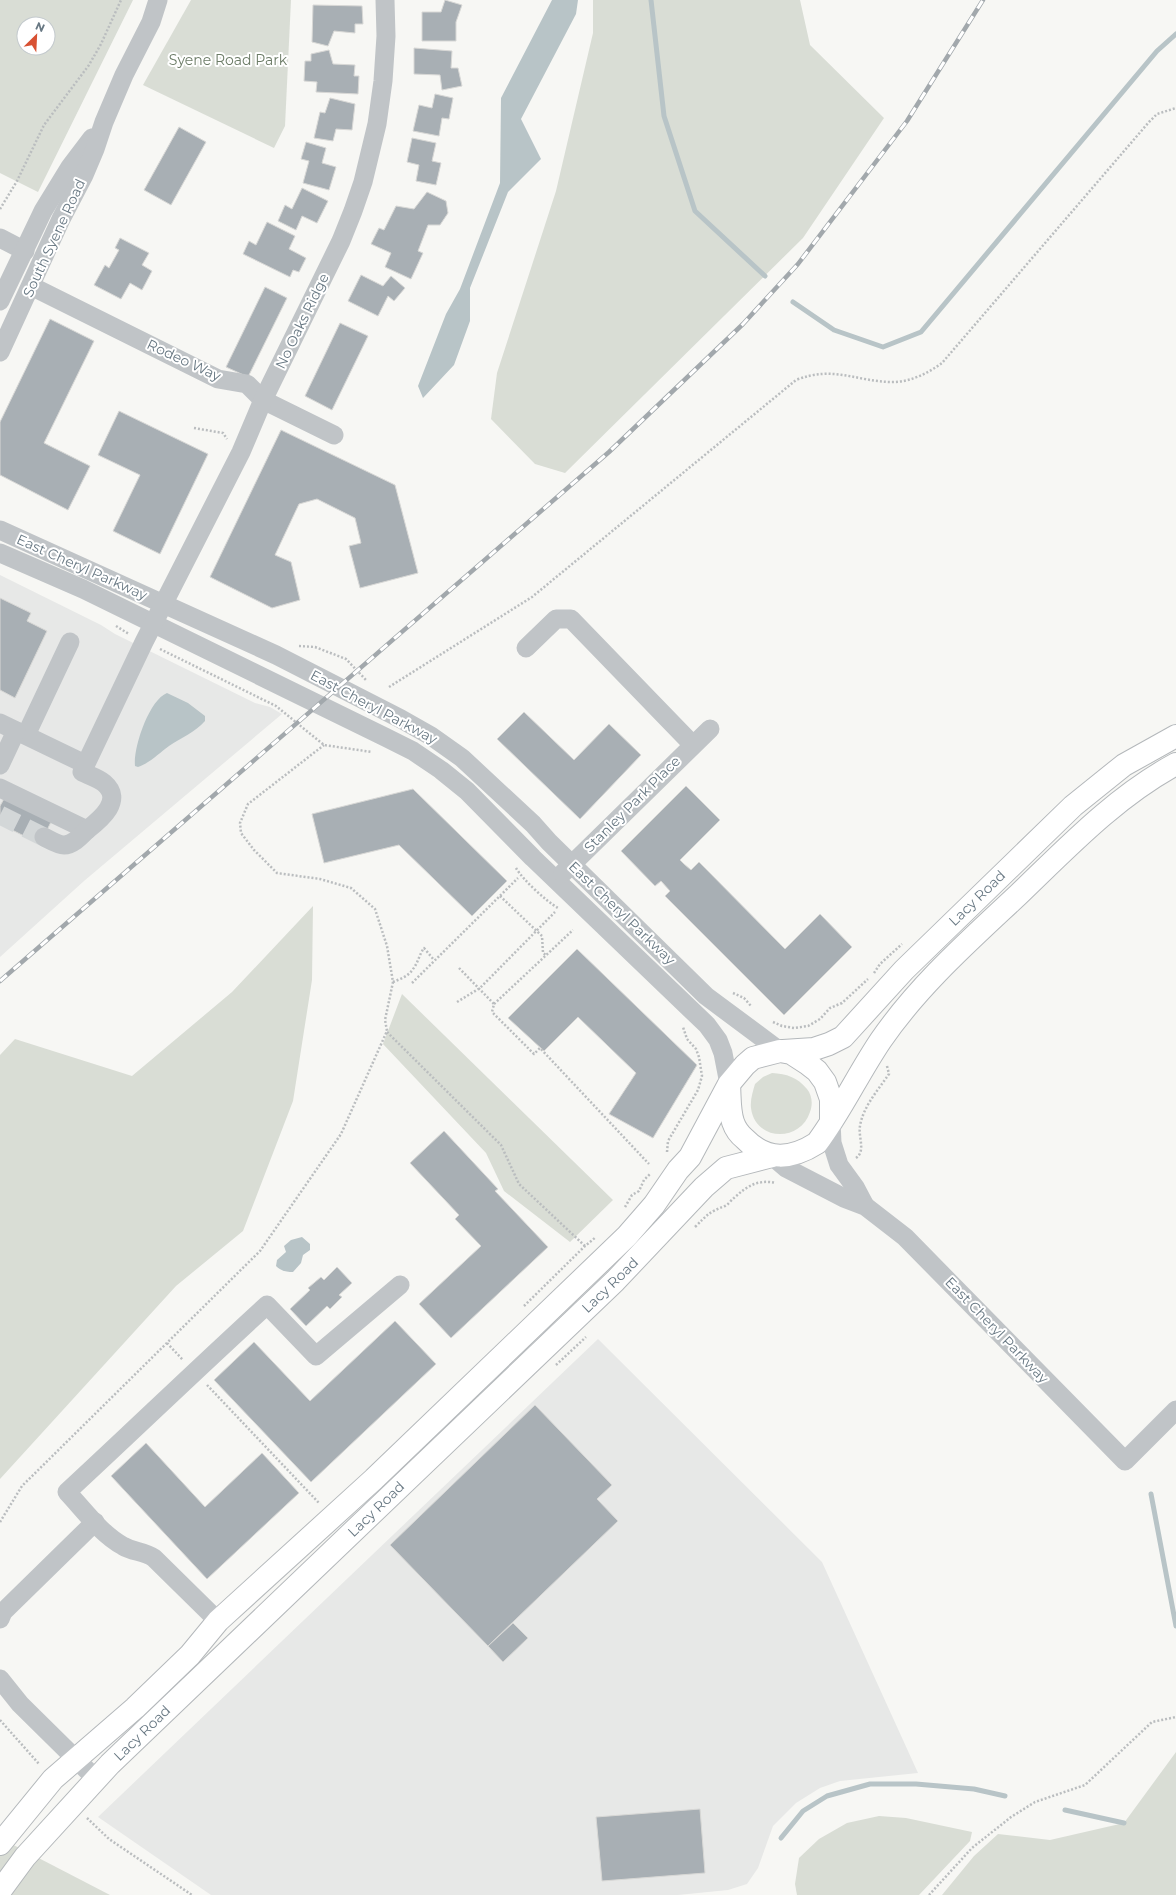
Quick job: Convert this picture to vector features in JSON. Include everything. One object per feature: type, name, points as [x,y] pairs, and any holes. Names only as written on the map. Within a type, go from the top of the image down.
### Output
[{"type":"main road","name":"Lacy Road","points":[[780,1051],[814,1049],[843,1037],[926,948],[1073,806],[1124,765],[1176,736]]},
{"type":"main road","name":"Lacy Road","points":[[831,1121],[881,1040],[913,999],[936,974],[968,941],[1098,818],[1151,778],[1176,764]]},
{"type":"main road","points":[[780,1051],[791,1053],[817,1071],[825,1082],[832,1099],[831,1121],[817,1143],[806,1150],[794,1154],[772,1156],[750,1144],[733,1124],[730,1110],[729,1084],[753,1058],[780,1051]]},
{"type":"main road","name":"Lacy Road","points":[[0,1844],[53,1780],[135,1708],[190,1655],[218,1621],[374,1479],[627,1236],[654,1205],[678,1170],[690,1157],[729,1084]]},
{"type":"main road","name":"Lacy Road","points":[[0,1891],[25,1857],[110,1764],[615,1281],[715,1176],[726,1168],[772,1156]]},
{"type":"street","name":"South Syene Road","points":[[151,22],[158,0]]},
{"type":"street","name":"South Syene Road","points":[[0,352],[32,286],[61,219],[84,175],[124,75],[151,22],[167,0]]},
{"type":"street","name":"No Oaks Ridge","points":[[83,768],[144,642],[241,452],[263,400],[341,240],[363,182],[377,124],[383,81],[386,36],[385,0]]},
{"type":"street","name":"South Syene Road","points":[[0,301],[43,211],[70,167],[104,122]]},
{"type":"street","points":[[0,238],[25,251]]},
{"type":"street","name":"Rodeo Way","points":[[32,286],[218,379],[247,384],[263,400],[334,435]]},
{"type":"street","name":"East Cheryl Parkway","points":[[0,530],[276,655],[431,736],[462,758],[489,782],[706,996],[780,1051]]},
{"type":"street","name":"East Cheryl Parkway","points":[[0,553],[83,589],[413,751],[441,770],[467,791],[707,1025],[718,1040],[724,1052],[729,1084]]},
{"type":"street","points":[[526,648],[556,619],[571,619],[692,744]]},
{"type":"street","points":[[0,765],[14,730],[70,642]]},
{"type":"street","name":"Stanley Park Place","points":[[556,879],[692,744],[710,729]]},
{"type":"street","points":[[14,730],[83,768],[104,783],[110,790],[112,799],[111,806],[105,815],[68,845],[62,845],[44,837]]},
{"type":"street","points":[[0,788],[87,830]]},
{"type":"street","name":"East Cheryl Parkway","points":[[831,1121],[832,1143],[839,1165],[855,1187],[865,1206]]},
{"type":"street","name":"East Cheryl Parkway","points":[[772,1156],[786,1168],[844,1198],[865,1206],[921,1251],[1125,1461],[1176,1410]]},
{"type":"street","points":[[218,1621],[154,1558],[149,1554],[122,1546],[95,1522],[67,1492],[141,1424],[194,1371],[266,1305],[316,1356],[400,1284]]},
{"type":"street","points":[[0,1619],[3,1612],[95,1522]]},
{"type":"street","points":[[0,1679],[20,1704],[96,1779]]},
{"type":"path","points":[[0,209],[17,181],[44,126],[89,65],[122,0]]},
{"type":"path","points":[[389,687],[532,597],[796,380],[816,373],[828,373],[894,382],[913,378],[928,372],[942,363],[1149,122],[1157,114],[1176,108]]},
{"type":"path","points":[[194,428],[223,433],[230,443]]},
{"type":"path","points":[[111,623],[144,642],[276,706],[324,745],[375,753]]},
{"type":"path","points":[[0,1522],[22,1486],[260,1252],[341,1134],[387,1032],[385,1020],[393,982],[387,946],[375,909],[351,888],[320,879],[277,874],[254,850],[241,833],[240,823],[248,804],[324,745]]},
{"type":"path","points":[[512,862],[518,872],[553,905],[563,911]]},
{"type":"path","points":[[412,983],[518,878]]},
{"type":"path","points":[[500,896],[542,936],[543,953],[547,956]]},
{"type":"path","points":[[457,1002],[480,988],[537,932],[555,912]]},
{"type":"path","points":[[573,930],[547,956],[494,1004],[492,1012],[534,1054],[540,1048],[649,1164]]},
{"type":"path","points":[[393,982],[404,977],[413,970],[418,956],[424,948],[434,960]]},
{"type":"path","points":[[459,968],[494,1004]]},
{"type":"path","points":[[744,998],[752,1007]]},
{"type":"path","points":[[769,1021],[782,1026],[794,1028],[808,1026],[820,1019],[830,1008]]},
{"type":"path","points":[[668,1141],[698,1090],[702,1076],[696,1049],[687,1039],[683,1027],[678,1023]]},
{"type":"path","points":[[387,1032],[501,1145],[520,1184],[584,1246]]},
{"type":"path","points":[[856,1158],[860,1155],[861,1150],[859,1129],[862,1116],[889,1074]]},
{"type":"path","points":[[725,1206],[754,1183],[769,1182],[781,1186]]},
{"type":"path","points":[[167,1343],[319,1504]]},
{"type":"path","points":[[929,1895],[972,1848],[1005,1821],[1035,1802],[1085,1785],[1152,1722],[1176,1717]]},
{"type":"path","points":[[0,1720],[39,1764]]},
{"type":"path","points":[[87,1817],[109,1839],[192,1895]]},
{"type":"shaded area","points":[[552,0],[578,0],[576,14],[521,119],[541,159],[508,192],[470,288],[470,321],[454,365],[423,398],[418,386],[446,314],[460,289],[500,183],[501,98]]},
{"type":"shaded area","points":[[0,575],[101,625],[115,634],[255,703],[270,707],[282,714],[84,881],[0,957]]},
{"type":"shaded area","points":[[167,693],[188,703],[205,716],[205,721],[192,732],[169,746],[154,758],[138,767],[135,766],[137,748],[148,714],[160,697]]},
{"type":"shaded area","points":[[302,1237],[310,1244],[310,1250],[303,1255],[301,1263],[293,1272],[284,1271],[278,1268],[276,1266],[277,1260],[286,1252],[284,1246],[291,1240]]},
{"type":"shaded area","points":[[598,1339],[822,1562],[918,1773],[840,1781],[820,1788],[796,1803],[773,1826],[758,1868],[747,1884],[728,1890],[678,1895],[211,1895],[98,1817]]},
{"type":"green space","points":[[0,0],[133,0],[38,192],[0,173]]},
{"type":"green space","name":"Syene Road Park","points":[[191,0],[291,0],[285,126],[274,148],[143,85]]},
{"type":"green space","points":[[593,0],[800,0],[810,45],[884,118],[803,238],[565,473],[535,464],[491,419],[497,373],[556,191],[593,33]]},
{"type":"green space","points":[[313,906],[312,980],[293,1101],[243,1231],[176,1286],[0,1479],[0,1055],[15,1039],[132,1076],[232,992]]},
{"type":"green space","points":[[402,994],[613,1200],[570,1242],[504,1191],[486,1153],[383,1044]]},
{"type":"green space","points":[[772,1073],[787,1075],[795,1079],[809,1091],[811,1097],[811,1109],[805,1122],[797,1129],[788,1133],[778,1134],[769,1132],[760,1127],[754,1119],[751,1108],[751,1099],[755,1084],[763,1077]]},
{"type":"green space","points":[[1176,1752],[1176,1895],[942,1895],[974,1856],[998,1834],[1050,1840],[1124,1823]]},
{"type":"green space","points":[[879,1816],[906,1818],[972,1832],[970,1841],[919,1895],[797,1895],[795,1884],[799,1858],[819,1839],[847,1823]]},
{"type":"green space","points":[[0,1838],[110,1895],[0,1895]]},
{"type":"building","points":[[445,0],[462,5],[456,22],[456,41],[422,41],[422,12],[441,12]]},
{"type":"building","points":[[313,5],[362,6],[363,24],[355,24],[355,33],[334,31],[328,46],[312,42]]},
{"type":"building","points":[[414,48],[452,51],[451,68],[458,68],[462,86],[442,90],[440,75],[414,74]]},
{"type":"building","points":[[329,50],[333,64],[355,65],[354,76],[359,76],[358,94],[316,92],[317,82],[304,81],[305,61],[311,61],[311,54]]},
{"type":"building","points":[[435,94],[453,98],[449,119],[442,118],[439,136],[413,131],[419,105],[432,108]]},
{"type":"building","points":[[330,98],[355,104],[352,130],[336,129],[333,141],[314,138],[320,112],[325,113]]},
{"type":"building","points":[[179,127],[206,142],[171,205],[144,190]]},
{"type":"building","points":[[412,138],[436,143],[432,161],[441,163],[436,185],[416,181],[419,165],[407,162]]},
{"type":"building","points":[[306,142],[326,148],[322,163],[336,167],[329,190],[303,183],[309,161],[301,159]]},
{"type":"building","points":[[302,188],[328,201],[317,223],[302,216],[296,230],[278,221],[285,205],[292,209]]},
{"type":"building","points":[[427,192],[446,201],[448,213],[440,225],[428,225],[418,251],[423,253],[411,279],[385,267],[391,253],[371,244],[379,228],[384,230],[396,206],[414,209]]},
{"type":"building","points":[[267,222],[295,236],[289,249],[306,258],[299,272],[293,270],[290,277],[243,254],[249,241],[256,245]]},
{"type":"building","points":[[120,238],[149,253],[142,265],[152,271],[142,290],[130,283],[121,299],[94,285],[105,265],[109,268],[119,250],[115,248]]},
{"type":"building","points":[[361,275],[383,286],[391,276],[405,288],[394,301],[388,296],[378,316],[348,301]]},
{"type":"building","points":[[265,287],[287,298],[248,377],[226,367]]},
{"type":"building","points":[[50,319],[94,341],[44,443],[90,466],[68,510],[0,475],[0,422]]},
{"type":"building","points":[[340,323],[368,336],[332,410],[305,396]]},
{"type":"building","points":[[119,411],[208,454],[160,554],[113,531],[140,475],[98,455]]},
{"type":"building","points":[[281,430],[395,485],[418,573],[360,588],[349,546],[361,543],[355,518],[317,499],[299,504],[275,555],[291,562],[300,600],[272,608],[210,577]]},
{"type":"building","points":[[0,598],[31,613],[27,621],[47,631],[15,698],[0,690]]},
{"type":"building","points":[[524,712],[574,760],[609,724],[641,755],[580,819],[497,739]]},
{"type":"building","points":[[686,786],[720,820],[680,860],[684,864],[691,870],[699,862],[785,949],[820,914],[852,947],[784,1015],[665,896],[670,891],[661,881],[655,886],[621,851]]},
{"type":"building","points":[[413,789],[507,881],[472,916],[399,845],[324,863],[312,814]]},
{"type":"building","points":[[5,797],[52,820],[40,844],[0,824],[0,806]]},
{"type":"building","points":[[577,949],[697,1065],[653,1138],[609,1114],[636,1073],[578,1017],[544,1051],[508,1018]]},
{"type":"building","points":[[444,1131],[498,1189],[495,1191],[548,1247],[451,1338],[419,1304],[481,1246],[455,1219],[459,1215],[410,1163]]},
{"type":"building","points":[[337,1267],[352,1283],[339,1295],[342,1297],[330,1309],[327,1306],[306,1326],[290,1309],[310,1290],[308,1288],[321,1277],[324,1280]]},
{"type":"building","points":[[395,1321],[436,1364],[311,1482],[214,1380],[254,1342],[310,1401]]},
{"type":"building","points":[[535,1405],[612,1485],[597,1499],[618,1521],[488,1646],[390,1545]]},
{"type":"building","points":[[146,1443],[205,1507],[262,1453],[299,1493],[207,1579],[111,1476]]},
{"type":"building","points":[[513,1623],[528,1638],[503,1662],[488,1646]]},
{"type":"building","points":[[700,1809],[705,1873],[602,1881],[596,1817]]},
{"type":"waterway","points":[[651,0],[664,116],[695,211],[765,276]]},
{"type":"waterway","points":[[793,302],[834,330],[883,347],[921,332],[1157,51],[1176,34]]},
{"type":"waterway","points":[[1151,1494],[1176,1626]]},
{"type":"waterway","points":[[781,1838],[803,1811],[827,1796],[870,1784],[916,1784],[974,1789],[1005,1796]]},
{"type":"waterway","points":[[1065,1810],[1124,1823]]},
{"type":"tunnel","points":[[0,815],[44,837]]},
{"type":"railway","points":[[0,981],[609,452],[743,324],[798,264],[907,121],[983,0]]}]
